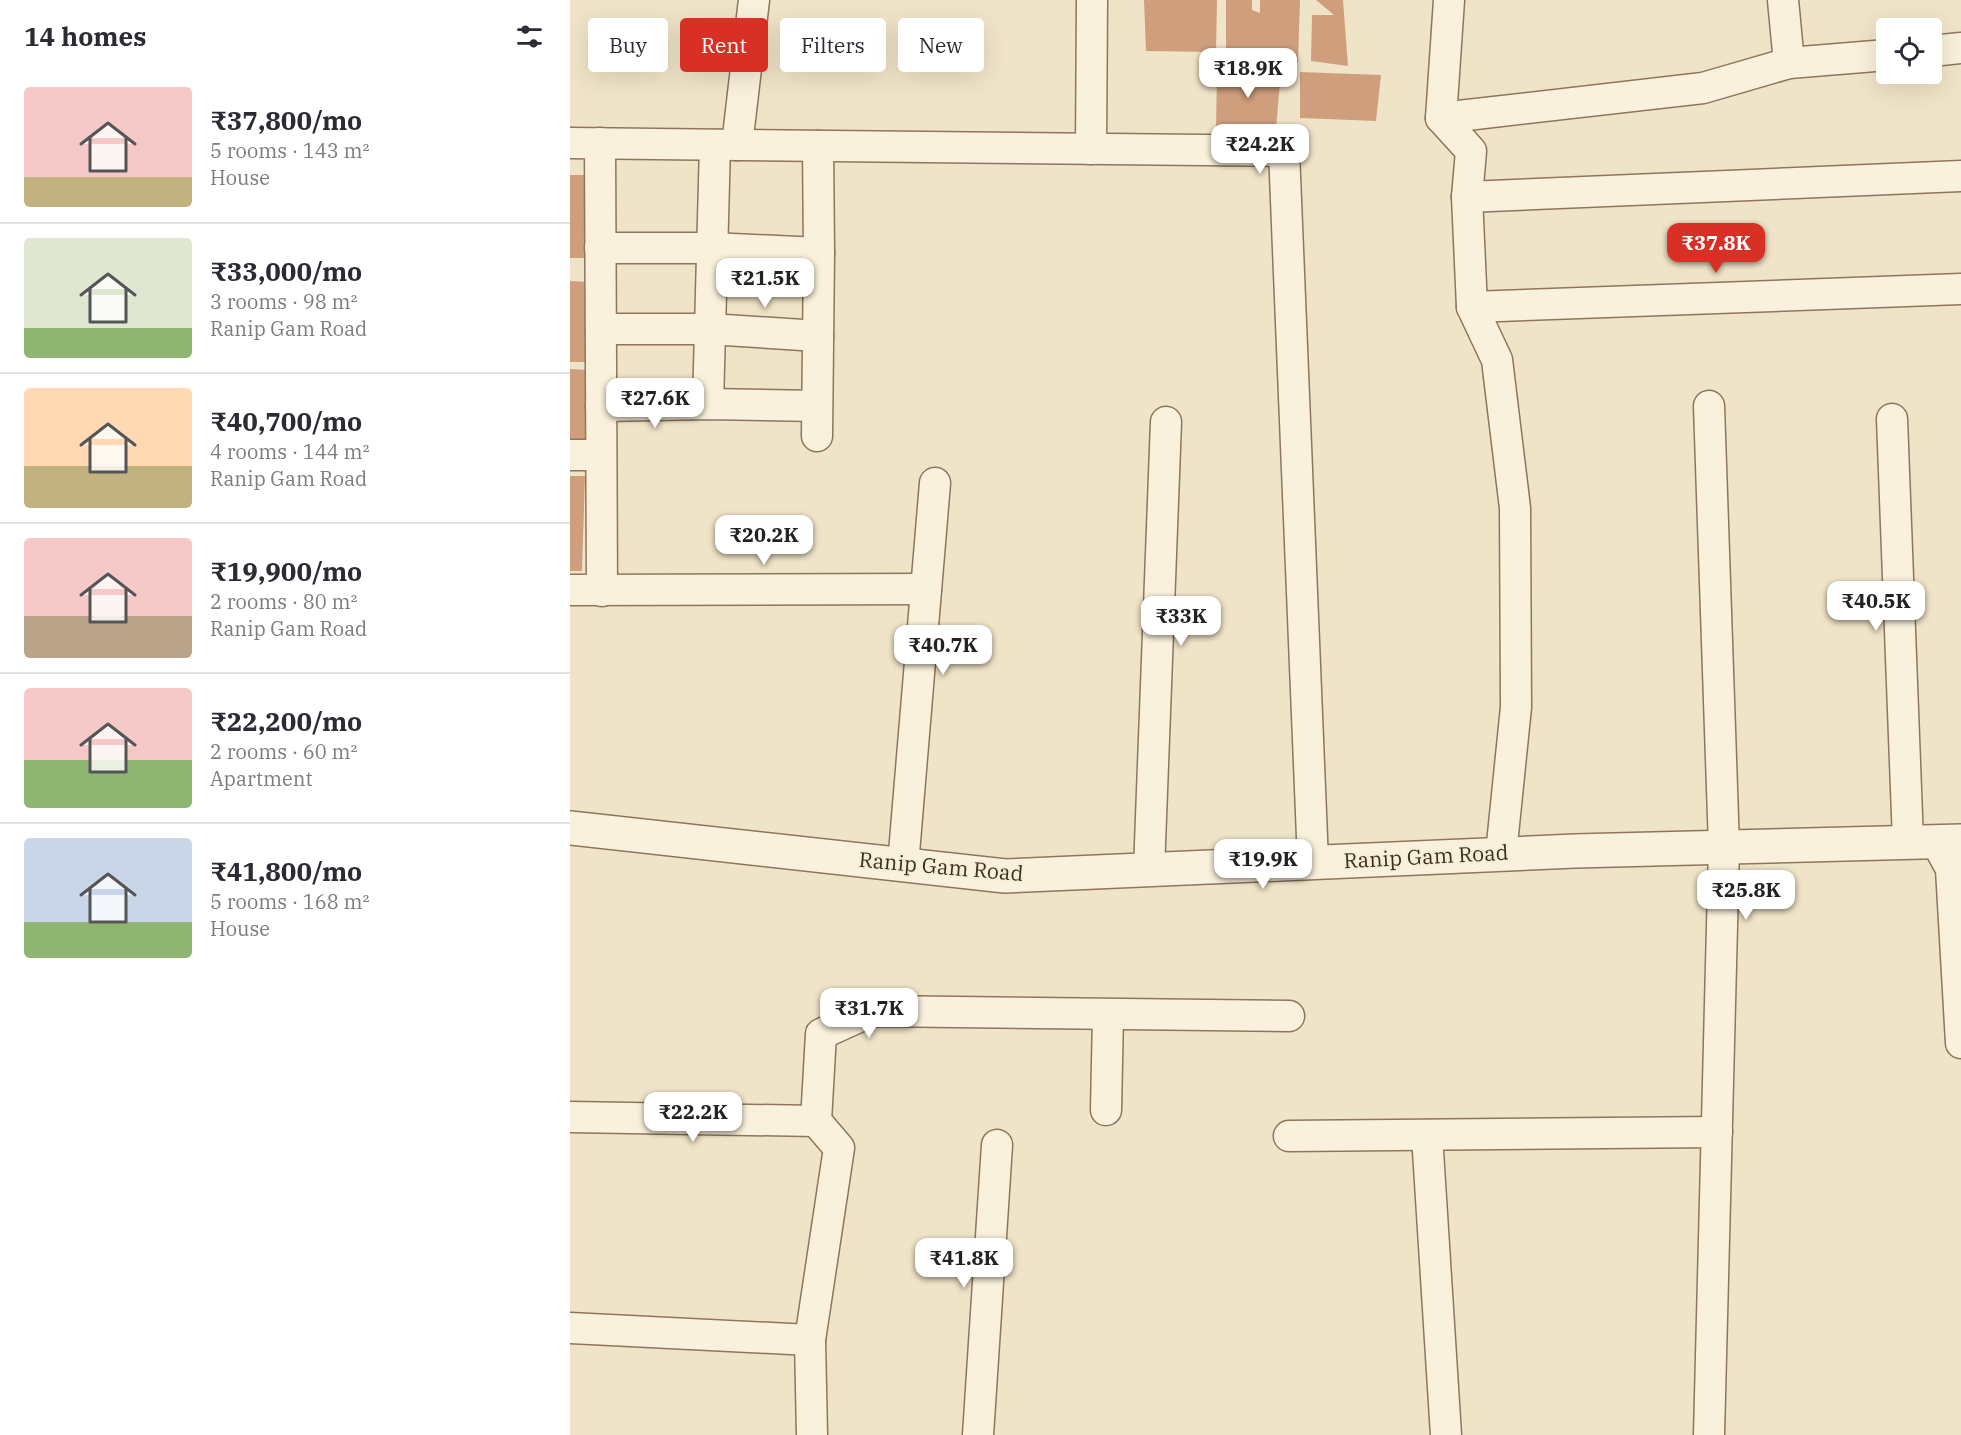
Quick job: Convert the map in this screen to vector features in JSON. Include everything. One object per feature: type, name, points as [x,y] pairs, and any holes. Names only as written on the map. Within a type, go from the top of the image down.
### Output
[{"type":"street","points":[[708,404],[712,248],[726,145],[754,0]]},
{"type":"street","points":[[1091,149],[1092,0]]},
{"type":"street","points":[[1449,0],[1442,118],[1471,151],[1467,197],[1472,307],[1497,360],[1515,508],[1516,707],[1501,854]]},
{"type":"street","points":[[1783,0],[1789,63]]},
{"type":"street","points":[[1942,50],[1961,48]]},
{"type":"street","points":[[1442,118],[1703,88],[1789,63],[1876,56]]},
{"type":"street","points":[[570,143],[1284,152],[1313,862]]},
{"type":"street","points":[[600,143],[602,591]]},
{"type":"street","points":[[601,406],[708,404],[817,421],[818,146]]},
{"type":"street","points":[[1467,197],[1961,176]]},
{"type":"street","points":[[600,248],[712,248],[819,253]]},
{"type":"street","points":[[1472,307],[1961,289]]},
{"type":"street","points":[[600,328],[710,329],[818,336]]},
{"type":"street","points":[[1709,406],[1724,847],[1709,1435]]},
{"type":"street","points":[[1892,419],[1935,842],[1951,869],[1961,1043]]},
{"type":"street","points":[[1149,870],[1166,422]]},
{"type":"street","points":[[570,455],[601,455]]},
{"type":"street","points":[[903,865],[934,483]]},
{"type":"street","points":[[570,590],[926,589]]},
{"type":"street","name":"Ranip Gam Road","points":[[570,828],[1005,876],[1501,854],[1935,842]]},
{"type":"street","points":[[812,1435],[810,1340],[839,1148],[816,1120],[821,1034],[872,1011],[1290,1016]]},
{"type":"street","points":[[1106,1110],[1108,1015]]},
{"type":"street","points":[[570,1117],[816,1120]]},
{"type":"street","points":[[1290,1136],[1717,1132]]},
{"type":"street","points":[[1427,1135],[1446,1435]]},
{"type":"street","points":[[978,1435],[997,1145]]},
{"type":"street","points":[[570,1328],[810,1340]]},
{"type":"building","points":[[1144,0],[1217,0],[1216,52],[1146,51]]},
{"type":"building","points":[[1226,0],[1252,0],[1252,10],[1260,13],[1260,0],[1300,0],[1298,62],[1226,62]]},
{"type":"building","points":[[1316,0],[1343,0],[1348,66],[1311,61],[1312,15],[1334,15]]},
{"type":"building","points":[[1217,71],[1281,71],[1276,129],[1216,128]]},
{"type":"building","points":[[1300,72],[1381,75],[1376,121],[1300,118]]},
{"type":"building","points":[[570,175],[585,175],[585,258],[570,258]]},
{"type":"building","points":[[570,281],[588,282],[585,362],[570,362]]},
{"type":"building","points":[[570,369],[590,370],[587,451],[570,450]]},
{"type":"building","points":[[570,476],[585,476],[582,571],[570,571]]}]
